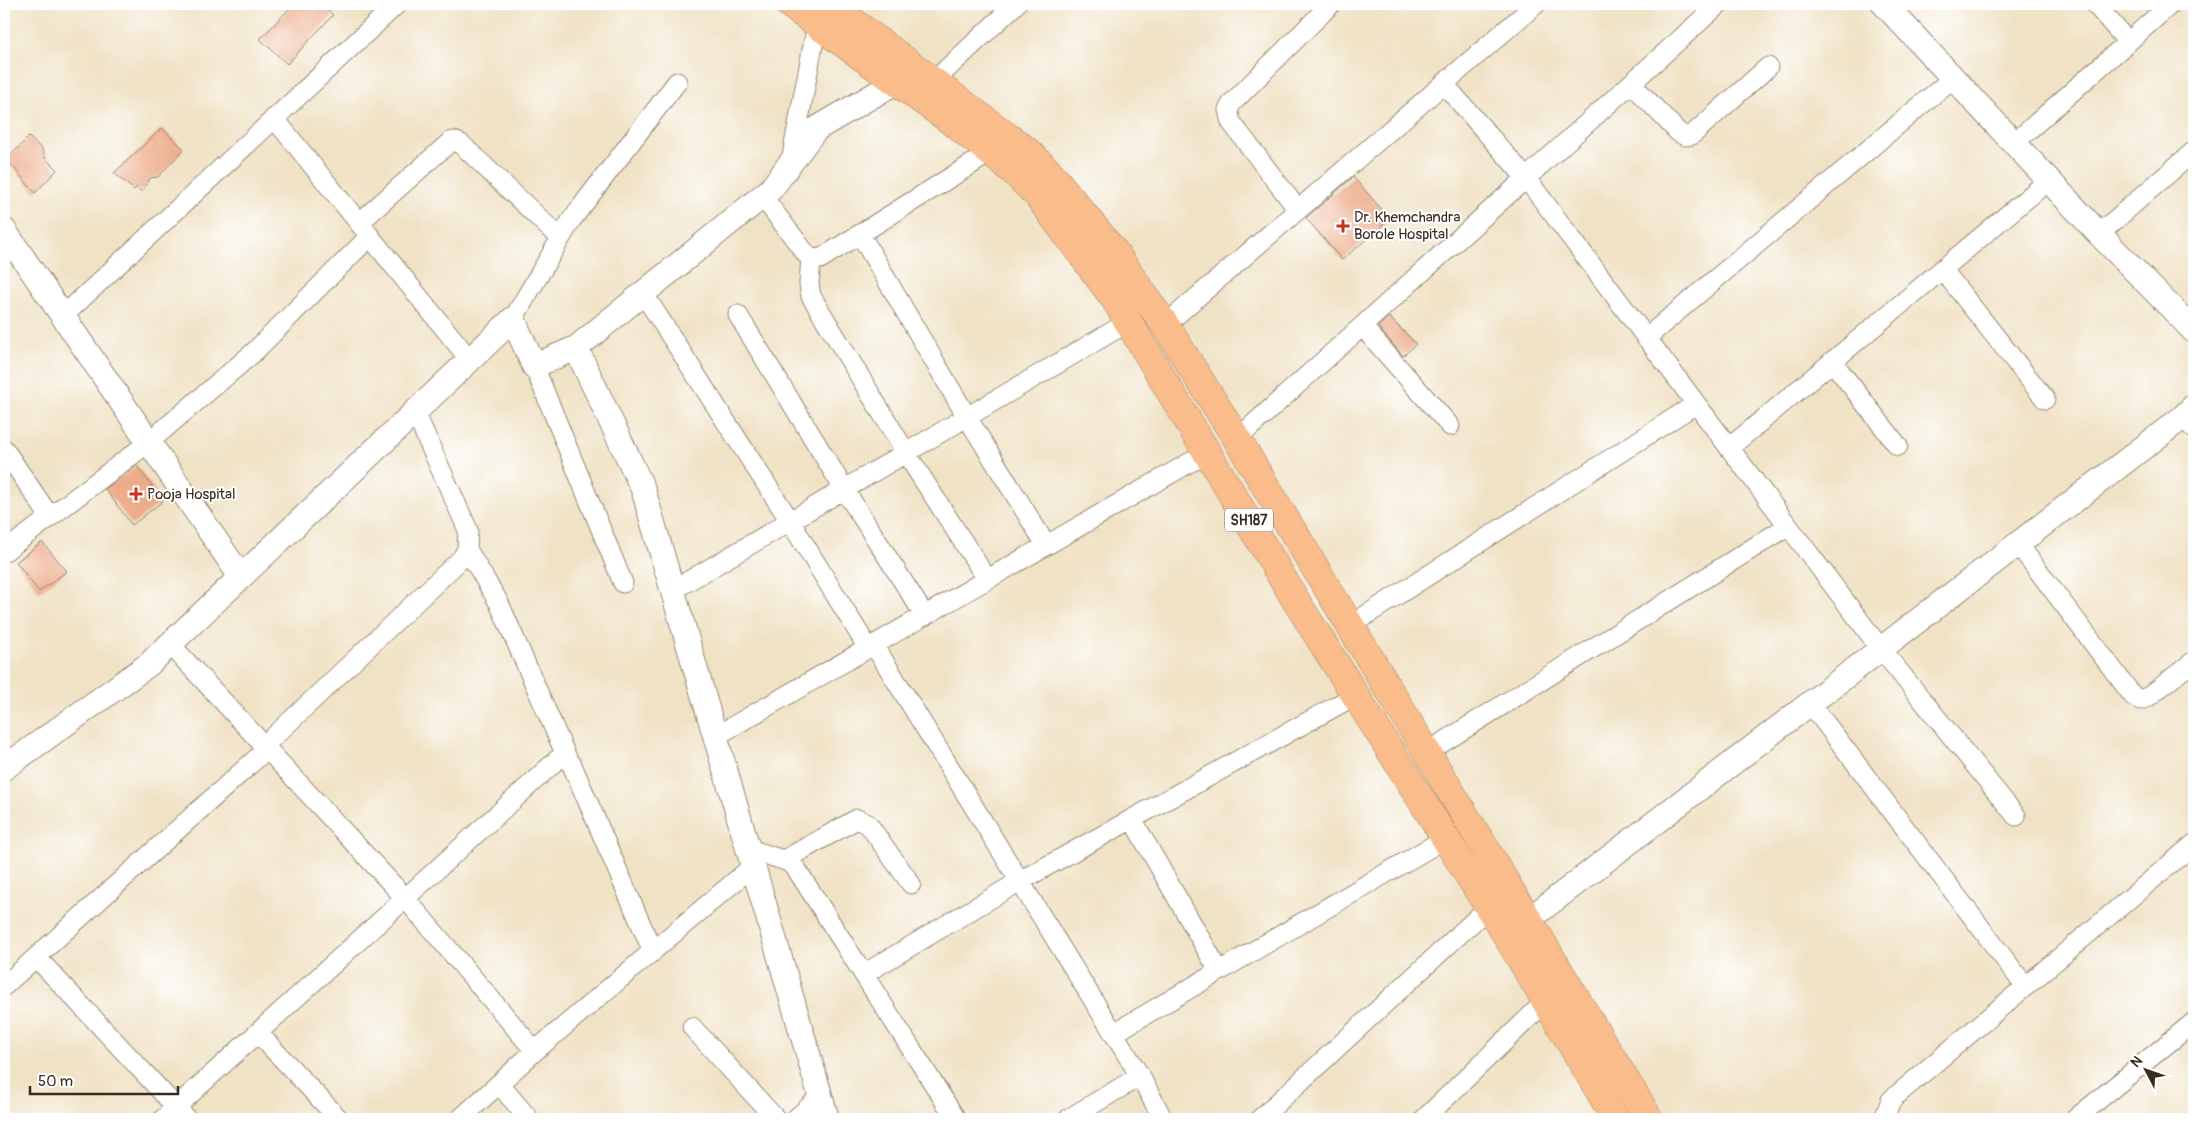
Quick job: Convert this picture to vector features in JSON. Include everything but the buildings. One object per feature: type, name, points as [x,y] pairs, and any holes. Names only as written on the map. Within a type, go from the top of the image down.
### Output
[{"type":"main road","name":"SH187","points":[[789,4],[823,14],[934,81],[1017,141],[1051,174],[1115,253],[1165,325],[1237,439],[1649,1119]]},
{"type":"main road","name":"SH187","points":[[823,14],[896,82],[991,152],[1038,196],[1130,321],[1356,695],[1489,907],[1616,1119]]},
{"type":"street","points":[[63,316],[396,4]]},
{"type":"street","points":[[934,81],[1016,4]]},
{"type":"street","points":[[1298,210],[1231,122],[1228,110],[1232,103],[1331,4]]},
{"type":"street","points":[[1165,325],[1536,4]]},
{"type":"street","points":[[1237,439],[1719,4]]},
{"type":"street","points":[[1884,4],[2014,143],[2039,188],[2099,234],[2194,331]]},
{"type":"street","points":[[2095,4],[2128,42]]},
{"type":"street","points":[[2014,143],[2171,4]]},
{"type":"street","points":[[791,162],[823,14]]},
{"type":"street","points":[[1631,83],[1678,132],[1685,136],[1692,134],[1768,66]]},
{"type":"street","points":[[1646,338],[1954,78]]},
{"type":"street","points":[[4,768],[148,665],[513,319],[578,211],[677,82]]},
{"type":"street","points":[[534,366],[576,348],[771,189],[816,129],[896,82]]},
{"type":"street","points":[[1444,84],[1526,178],[1880,649],[2016,816]]},
{"type":"street","points":[[274,118],[470,360]]},
{"type":"street","points":[[4,552],[150,442],[253,353],[365,230],[450,142],[454,141],[461,144],[560,238]]},
{"type":"street","points":[[2099,234],[2194,151]]},
{"type":"street","points":[[762,196],[807,255],[811,258],[820,259],[991,152]]},
{"type":"street","points":[[1729,448],[2039,188]]},
{"type":"street","points":[[4,230],[241,577]]},
{"type":"street","points":[[860,234],[1046,545]]},
{"type":"street","points":[[811,258],[809,284],[811,296],[906,453],[987,579]]},
{"type":"street","points":[[1942,269],[2045,399]]},
{"type":"street","points":[[643,293],[1020,881],[1140,1076],[1163,1119]]},
{"type":"street","points":[[738,315],[844,489],[925,616]]},
{"type":"street","points":[[513,319],[623,582]]},
{"type":"street","points":[[673,590],[1130,321]]},
{"type":"street","points":[[1362,326],[1450,426]]},
{"type":"street","points":[[576,348],[643,489],[827,1119]]},
{"type":"street","points":[[1832,361],[1898,446]]},
{"type":"street","points":[[1349,626],[1696,404]]},
{"type":"street","points":[[415,412],[468,530],[468,549],[499,603],[652,952]]},
{"type":"street","points":[[1528,920],[2018,544],[2190,418]]},
{"type":"street","points":[[4,449],[50,517]]},
{"type":"street","points":[[716,736],[1208,452]]},
{"type":"street","points":[[1426,753],[1788,526]]},
{"type":"street","points":[[2018,544],[2133,696],[2140,700],[2148,697],[2194,661]]},
{"type":"street","points":[[4,986],[266,747],[462,558],[468,549]]},
{"type":"street","points":[[170,644],[405,898],[535,1051]]},
{"type":"street","points":[[864,974],[1020,881],[1356,695]]},
{"type":"street","points":[[1810,703],[2025,986]]},
{"type":"street","points":[[36,957],[176,1115],[258,1033],[557,760],[563,758],[568,760]]},
{"type":"street","points":[[460,1119],[535,1051],[652,952],[751,858],[784,860],[857,819],[868,824],[911,884]]},
{"type":"street","points":[[1132,819],[1219,972]]},
{"type":"street","points":[[1114,1033],[1446,838]]},
{"type":"street","points":[[1889,1119],[1886,1113],[1891,1100],[2194,845]]},
{"type":"street","points":[[784,860],[797,870],[956,1119]]},
{"type":"street","points":[[1260,1119],[1489,907]]},
{"type":"street","points":[[1424,1119],[1546,1001]]},
{"type":"street","points":[[2075,1119],[2095,1113],[2194,1022]]},
{"type":"street","points":[[692,1027],[776,1119]]},
{"type":"street","points":[[258,1033],[339,1119]]},
{"type":"street","points":[[1068,1119],[1140,1076]]},
{"type":"street","points":[[499,1084],[529,1119]]},
{"type":"street","points":[[795,1119],[820,1096]]},
{"type":"place","name":"Dr. Khemchandra Borole Hospital","points":[[1343,226]]},
{"type":"place","name":"Pooja Hospital","points":[[136,494]]}]
